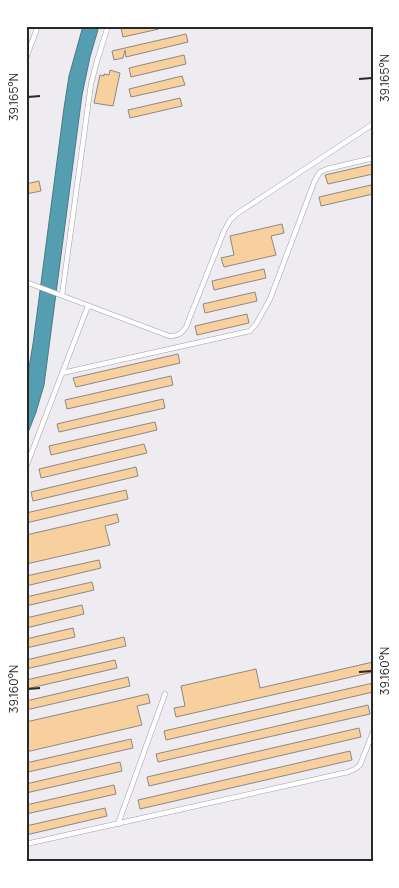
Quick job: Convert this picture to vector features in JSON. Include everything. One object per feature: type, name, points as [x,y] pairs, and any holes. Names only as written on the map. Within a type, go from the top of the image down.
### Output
[{"type":"lane","points":[[26,58],[38,26]]},
{"type":"lane","points":[[59,294],[91,84],[108,26]]},
{"type":"lane","points":[[26,282],[169,336],[176,336],[186,327],[230,220],[238,212],[373,124]]},
{"type":"lane","points":[[62,373],[250,331],[270,299],[315,180],[320,172],[327,168],[373,158]]},
{"type":"lane","points":[[26,467],[88,306]]},
{"type":"lane","points":[[118,824],[165,694]]},
{"type":"lane","points":[[26,844],[348,772],[360,765],[373,732]]},
{"type":"water","points":[[83,26],[99,26],[82,95],[44,385],[26,438],[26,385],[64,108],[69,76]]},
{"type":"building","points":[[128,26],[158,26],[159,29],[123,37],[121,28]]},
{"type":"building","points":[[186,34],[188,42],[126,57],[125,50],[123,58],[114,60],[112,51]]},
{"type":"building","points":[[184,55],[186,64],[131,77],[129,68]]},
{"type":"building","points":[[110,70],[120,73],[113,106],[94,103],[100,75],[109,75]]},
{"type":"building","points":[[182,76],[185,85],[131,97],[129,89]]},
{"type":"building","points":[[180,98],[182,106],[130,118],[128,110]]},
{"type":"building","points":[[373,164],[373,174],[328,184],[325,175]]},
{"type":"building","points":[[39,181],[41,191],[26,194],[26,184]]},
{"type":"building","points":[[371,185],[373,194],[321,206],[319,197]]},
{"type":"building","points":[[282,224],[284,233],[271,236],[276,255],[224,267],[221,258],[234,255],[230,236]]},
{"type":"building","points":[[264,269],[266,278],[214,290],[212,281]]},
{"type":"building","points":[[255,292],[257,301],[205,313],[203,304]]},
{"type":"building","points":[[247,314],[249,323],[197,335],[195,326]]},
{"type":"building","points":[[178,354],[180,363],[76,387],[73,378]]},
{"type":"building","points":[[171,376],[173,385],[67,409],[65,400]]},
{"type":"building","points":[[163,399],[165,408],[59,432],[57,424]]},
{"type":"building","points":[[155,422],[157,430],[51,455],[49,446]]},
{"type":"building","points":[[144,444],[147,453],[41,478],[39,469]]},
{"type":"building","points":[[136,467],[138,476],[33,501],[31,492]]},
{"type":"building","points":[[126,490],[128,499],[26,523],[26,513]]},
{"type":"building","points":[[117,514],[119,522],[105,526],[110,545],[26,564],[26,535]]},
{"type":"building","points":[[99,560],[101,568],[26,586],[26,576]]},
{"type":"building","points":[[92,582],[94,590],[26,606],[26,597]]},
{"type":"building","points":[[82,605],[84,614],[26,628],[26,618]]},
{"type":"building","points":[[73,628],[75,637],[26,648],[26,639]]},
{"type":"building","points":[[124,637],[126,646],[26,669],[26,660]]},
{"type":"building","points":[[115,660],[117,668],[26,689],[26,680]]},
{"type":"building","points":[[373,662],[373,672],[176,717],[174,708],[185,706],[181,686],[256,669],[260,688]]},
{"type":"building","points":[[128,677],[130,686],[26,710],[26,701]]},
{"type":"building","points":[[373,683],[373,692],[166,740],[164,731]]},
{"type":"building","points":[[148,694],[150,703],[137,706],[142,725],[26,752],[26,722]]},
{"type":"building","points":[[368,705],[370,714],[158,762],[156,754]]},
{"type":"building","points":[[359,728],[361,737],[149,786],[147,777]]},
{"type":"building","points":[[131,739],[133,748],[28,772],[26,763]]},
{"type":"building","points":[[350,751],[352,760],[140,809],[138,800]]},
{"type":"building","points":[[120,762],[122,771],[26,793],[26,784]]},
{"type":"building","points":[[114,785],[116,794],[26,814],[26,805]]},
{"type":"building","points":[[105,808],[107,816],[26,835],[26,826]]}]
